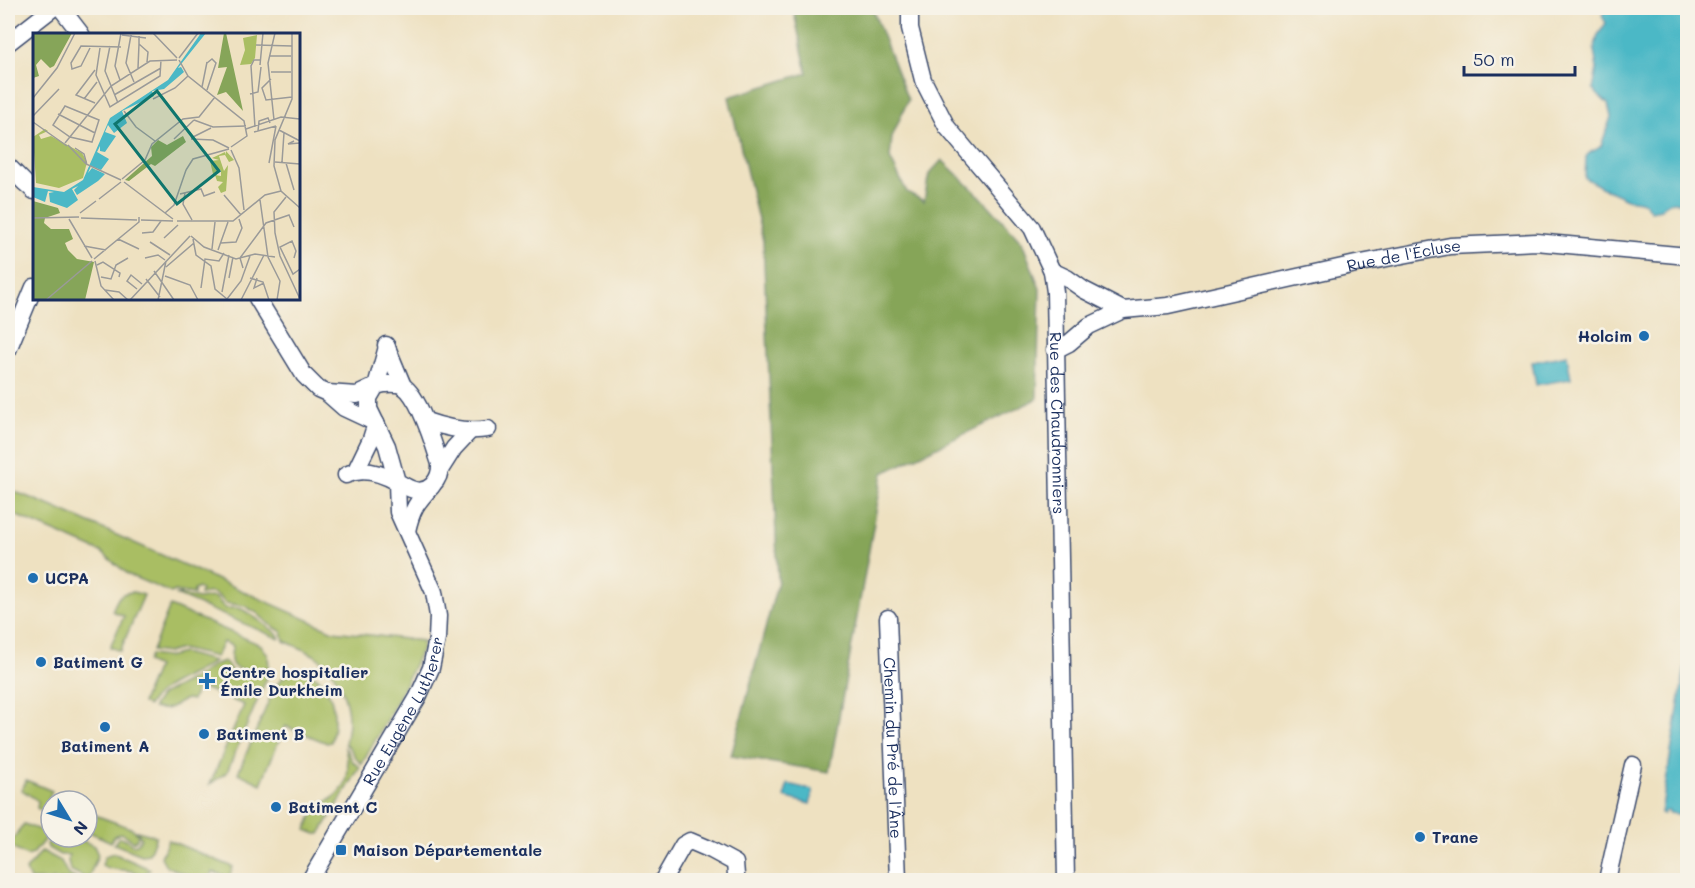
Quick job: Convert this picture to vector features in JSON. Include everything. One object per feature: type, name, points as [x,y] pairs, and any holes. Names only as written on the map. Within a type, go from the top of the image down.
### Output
[{"type":"street","points":[[8,43],[53,8]]},
{"type":"street","points":[[61,8],[80,33]]},
{"type":"street","name":"Rue des Chaudronniers","points":[[910,8],[910,28],[923,80],[947,127],[1032,228],[1052,271],[1055,292],[1066,880]]},
{"type":"street","points":[[8,165],[33,190]]},
{"type":"street","name":"Rue de l'Écluse","points":[[1055,350],[1070,343],[1089,326],[1123,310],[1168,306],[1356,264],[1450,246],[1536,242],[1688,256]]},
{"type":"street","points":[[1052,271],[1123,310]]},
{"type":"street","points":[[8,350],[33,289]]},
{"type":"street","points":[[258,300],[304,375],[318,389],[327,393],[344,408],[376,423],[371,439],[351,472],[380,473],[412,490],[419,491],[432,486]]},
{"type":"street","name":"Rue Eugène Lutherer","points":[[310,880],[418,697],[431,668],[437,639],[438,616],[434,592],[398,512],[397,482],[387,446],[369,409],[369,398],[376,386],[386,344],[403,386]]},
{"type":"street","points":[[327,393],[357,395],[376,386],[391,384],[403,386],[412,396],[426,421],[440,470]]},
{"type":"street","points":[[426,421],[470,431],[488,429]]},
{"type":"street","points":[[406,531],[411,512],[436,482],[440,470],[454,448],[470,431]]},
{"type":"street","name":"Chemin du Pré de l'Âne","points":[[888,618],[898,880]]},
{"type":"street","points":[[1607,880],[1633,765]]},
{"type":"street","points":[[663,880],[683,845],[690,841],[735,863],[735,880]]},
{"type":"green space","points":[[793,8],[872,8],[908,100],[892,137],[890,158],[907,192],[924,201],[929,174],[942,160],[982,198],[1022,242],[1040,289],[1037,399],[883,473],[829,772],[731,756],[778,581],[763,241],[729,97],[807,73]]},
{"type":"green space","points":[[8,489],[333,631],[423,641],[422,648],[398,699],[362,764],[345,744],[348,723],[344,694],[325,663],[306,650],[284,641],[282,632],[245,606],[225,603],[217,595],[211,593],[200,595],[201,590],[198,588],[194,590],[194,594],[175,591],[171,593],[129,575],[101,552],[8,512]]},
{"type":"green space","points":[[133,592],[144,595],[120,651],[110,647],[124,616],[112,611],[119,597]]},
{"type":"green space","points":[[176,595],[198,599],[212,597],[216,598],[225,608],[239,608],[276,633],[280,639]]},
{"type":"green space","points":[[170,606],[261,645],[268,655],[269,668],[246,670],[234,667],[231,663],[233,646],[223,642],[216,657],[181,649],[167,653],[152,651]]},
{"type":"green space","points":[[183,653],[214,661],[170,685],[148,706],[142,703],[157,667],[147,662],[150,655],[166,657]]},
{"type":"green space","points":[[224,661],[235,673],[269,673],[227,772],[210,784],[244,705],[198,686],[192,700],[186,699],[167,708],[153,708],[161,695]]},
{"type":"green space","points":[[296,670],[308,672],[318,678],[330,696],[334,719],[331,742],[327,743],[285,726],[261,784],[238,773],[273,691],[282,678]]},
{"type":"green space","points":[[345,748],[352,760],[360,767],[320,834],[306,830],[316,806],[335,797],[345,784],[348,768]]},
{"type":"green space","points":[[26,780],[47,789],[39,789],[39,809],[37,808],[38,801],[22,790]]},
{"type":"green space","points":[[99,816],[133,829],[138,835],[133,842],[121,833],[114,836],[111,842],[99,836]]},
{"type":"green space","points":[[24,824],[39,830],[39,846],[33,854],[27,856],[8,846]]},
{"type":"green space","points":[[137,831],[156,836],[149,854],[142,855],[114,844],[119,837],[126,839],[132,845],[137,844],[141,838]]},
{"type":"green space","points":[[168,840],[233,867],[229,877],[213,872],[209,880],[199,880],[166,866],[161,857]]},
{"type":"green space","points":[[50,849],[95,849],[98,855],[88,879],[70,870],[69,855],[60,855]]},
{"type":"green space","points":[[42,851],[61,861],[68,875],[80,880],[30,880],[26,870]]},
{"type":"green space","points":[[113,853],[150,869],[142,876],[132,871],[111,869],[102,865],[105,856]]},
{"type":"water","points":[[1605,8],[1687,8],[1687,203],[1669,203],[1661,209],[1651,211],[1645,203],[1627,199],[1585,178],[1586,157],[1601,146],[1611,117],[1608,104],[1593,89],[1597,69],[1594,50],[1598,35],[1606,23],[1602,16]]},
{"type":"water","points":[[1567,355],[1571,379],[1536,385],[1532,362]]},
{"type":"water","points":[[1687,654],[1687,815],[1669,813],[1669,811],[1665,811],[1664,814],[1661,813]]},
{"type":"water","points":[[788,784],[813,790],[810,804],[784,797]]},
{"type":"place","name":"Holcim","points":[[1644,336]]},
{"type":"place","name":"UCPA","points":[[33,578]]},
{"type":"place","name":"Batiment G","points":[[41,662]]},
{"type":"place","name":"Centre hospitalier Émile Durkheim","points":[[207,681]]},
{"type":"place","name":"Batiment A","points":[[105,727]]},
{"type":"place","name":"Batiment B","points":[[204,734]]},
{"type":"place","name":"Batiment C","points":[[276,807]]},
{"type":"place","name":"Trane","points":[[1420,837]]},
{"type":"place","name":"Maison Départementale","points":[[341,850]]}]
